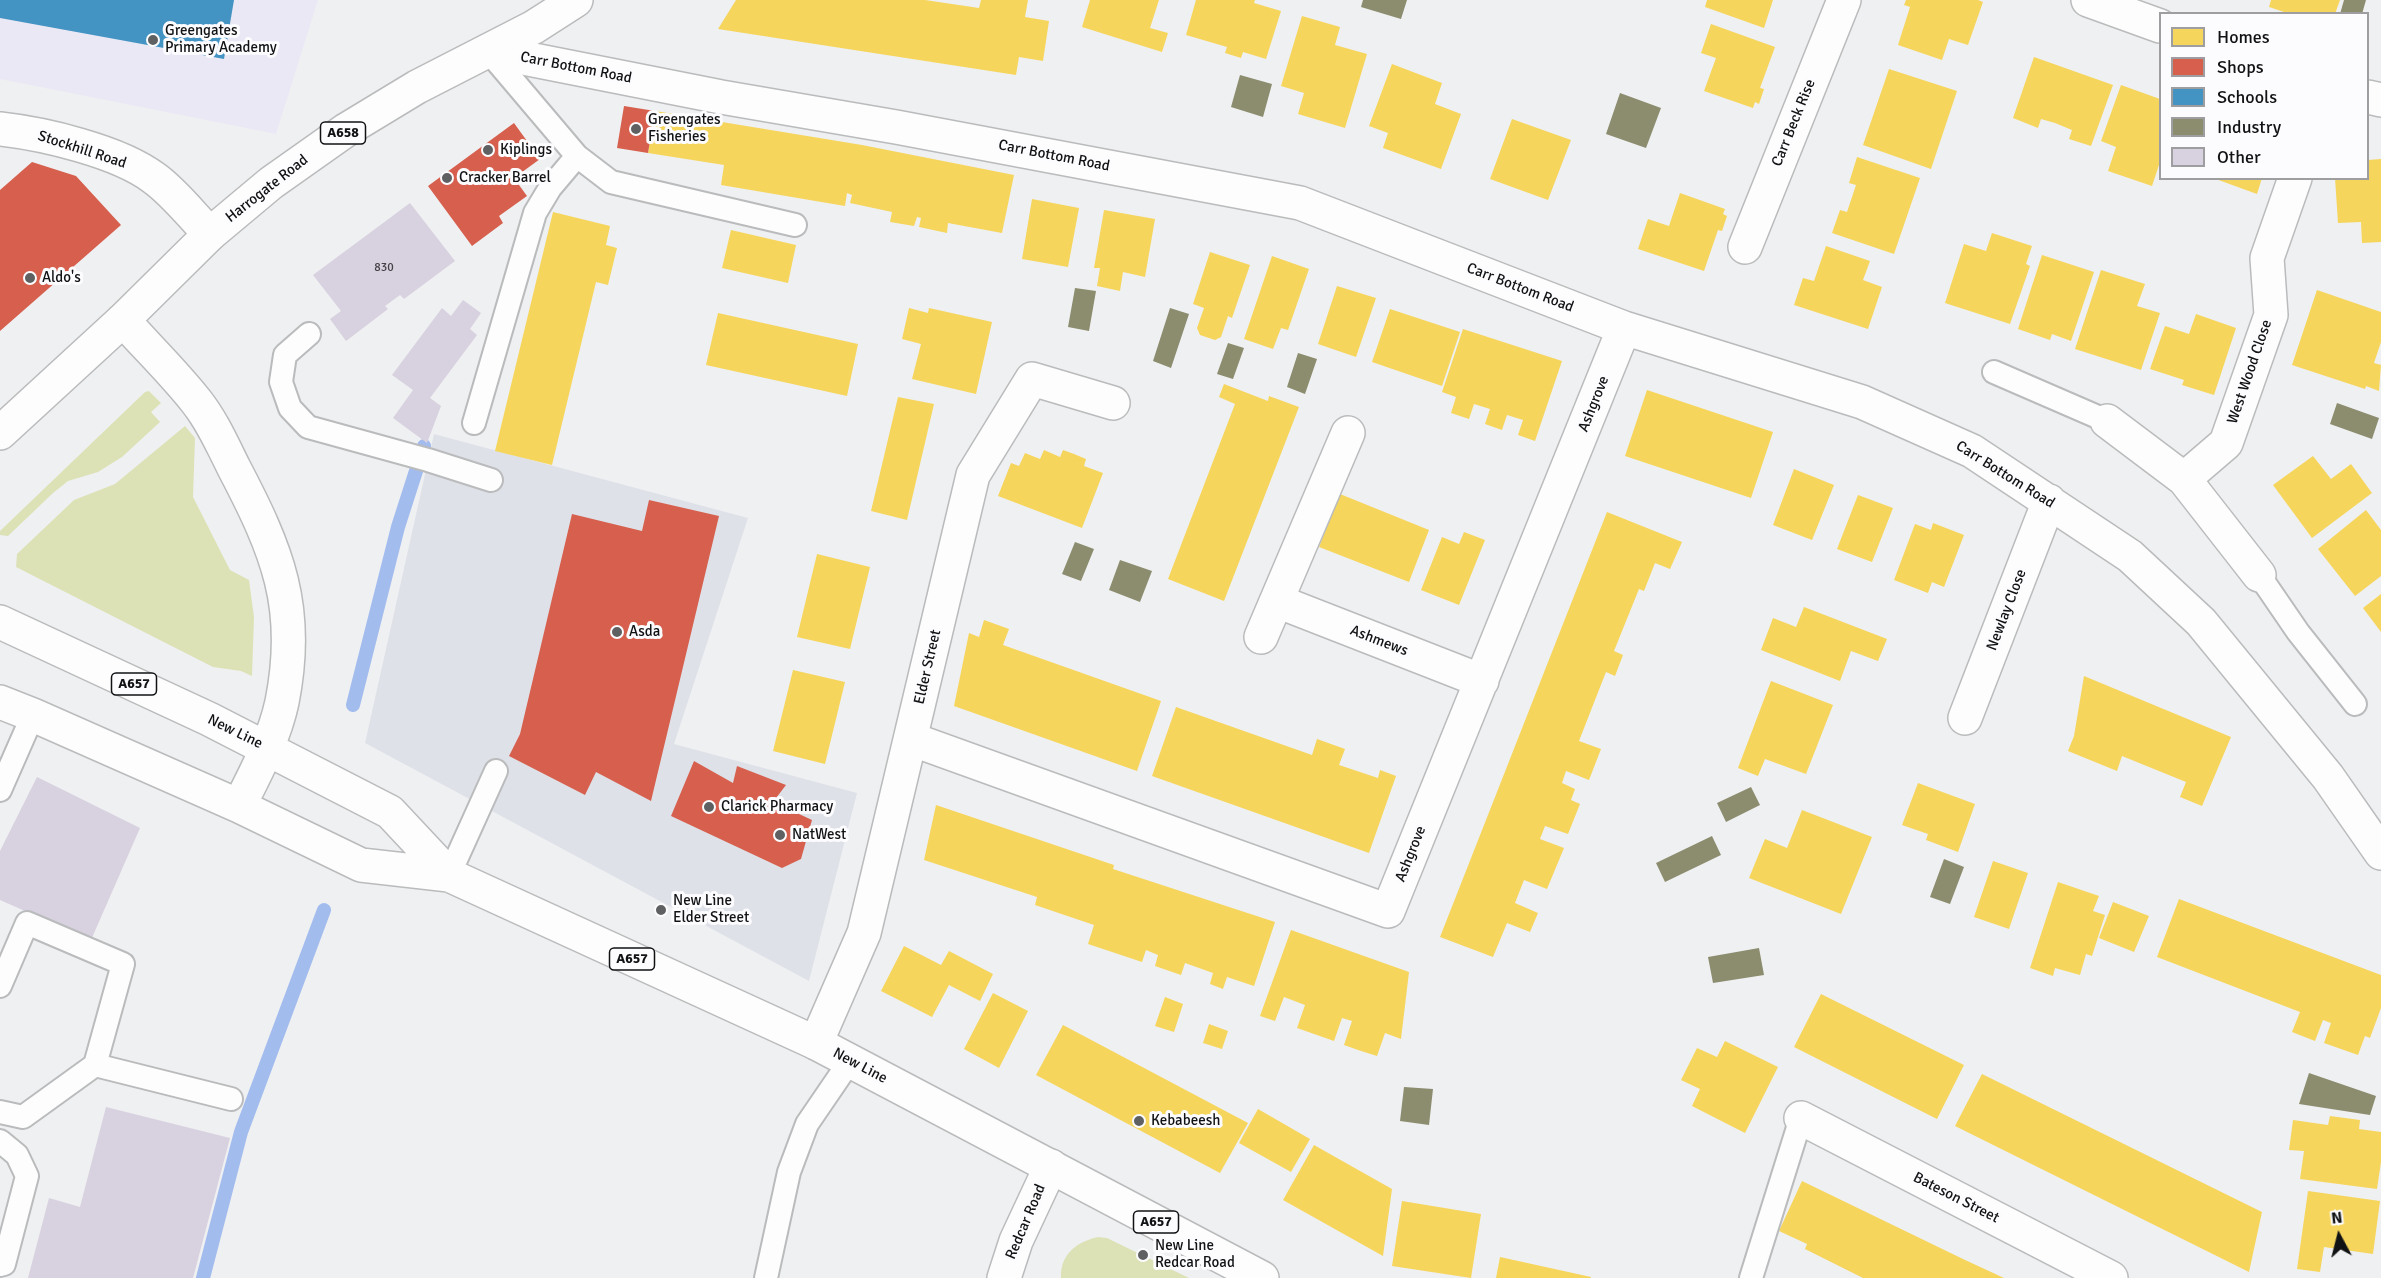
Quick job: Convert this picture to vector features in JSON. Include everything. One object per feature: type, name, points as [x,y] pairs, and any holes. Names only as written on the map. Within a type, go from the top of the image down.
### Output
[{"type":"main road","name":"Harrogate Road","points":[[2,428],[123,320],[210,234],[271,183],[346,130],[417,87],[534,27],[576,0]]},
{"type":"main road","name":"Carr Beck Rise","points":[[1745,247],[1844,0]]},
{"type":"main road","points":[[2088,0],[2159,26]]},
{"type":"main road","name":"Carr Bottom Road","points":[[488,51],[721,97],[896,127],[1300,203],[1624,328],[1862,402],[1972,451],[2130,556],[2201,622],[2328,777],[2381,853]]},
{"type":"main road","name":"Stockhill Road","points":[[0,129],[27,132],[112,156],[135,167],[154,178],[210,234]]},
{"type":"main road","name":"West Wood Close","points":[[2184,479],[2226,443],[2271,315],[2267,258],[2294,180]]},
{"type":"main road","points":[[123,320],[196,401],[209,419],[261,518],[275,552],[284,588],[288,626],[288,667],[281,704],[268,748],[238,806]]},
{"type":"main road","name":"Ashgrove","points":[[911,739],[1388,910],[1624,328]]},
{"type":"main road","name":"Elder Street","points":[[816,1043],[864,933],[973,475],[1032,379],[1113,403]]},
{"type":"main road","points":[[2107,421],[2184,479],[2259,575]]},
{"type":"main road","points":[[1261,637],[1348,433]]},
{"type":"main road","name":"Newlay Close","points":[[1965,718],[2049,501]]},
{"type":"main road","name":"Ashmews","points":[[1277,601],[1482,681]]},
{"type":"main road","name":"New Line","points":[[0,622],[268,748],[390,812],[449,875]]},
{"type":"main road","name":"New Line","points":[[0,702],[238,806],[361,865],[449,875],[816,1043],[1262,1278]]},
{"type":"main road","name":"Bateson Street","points":[[1801,1118],[2110,1278]]},
{"type":"main road","name":"Redcar Road","points":[[1004,1278],[1016,1241],[1051,1166]]},
{"type":"lane","points":[[488,51],[577,156],[611,182],[795,225]]},
{"type":"lane","points":[[474,423],[535,213],[550,188],[577,156]]},
{"type":"lane","points":[[309,334],[285,355],[282,369],[284,396],[298,418],[308,427],[492,480]]},
{"type":"lane","points":[[1994,372],[2107,421]]},
{"type":"lane","points":[[2259,575],[2298,632],[2355,704]]},
{"type":"lane","points":[[0,790],[33,715]]},
{"type":"lane","points":[[449,875],[496,771]]},
{"type":"lane","points":[[0,986],[27,923],[123,964],[95,1065],[23,1118],[0,1112]]},
{"type":"lane","points":[[766,1278],[789,1172],[807,1124],[850,1061]]},
{"type":"lane","points":[[95,1065],[231,1099]]},
{"type":"lane","points":[[1751,1278],[1801,1118]]},
{"type":"lane","points":[[0,1141],[16,1155],[27,1176],[4,1264],[0,1265]]},
{"type":"shaded area","name":"Greengates Primary Academy","points":[[0,0],[318,0],[276,134],[0,79]]},
{"type":"shaded area","points":[[434,434],[748,518],[674,744],[857,793],[809,981],[365,743]]},
{"type":"green space","points":[[149,391],[161,403],[151,412],[160,422],[122,457],[98,472],[68,481],[8,536],[0,535],[0,531],[145,392]]},
{"type":"green space","points":[[185,426],[195,438],[193,497],[230,570],[249,580],[254,617],[252,676],[241,671],[213,667],[16,567],[17,554],[74,500],[115,484]]},
{"type":"green space","points":[[1098,1237],[1107,1238],[1189,1278],[1061,1278],[1066,1256],[1076,1246]]},
{"type":"building: Homes","points":[[736,0],[925,0],[979,8],[981,0],[1028,0],[1025,17],[1049,21],[1043,61],[1019,57],[1016,75],[718,29]]},
{"type":"building: Homes","points":[[1090,0],[1159,0],[1150,28],[1168,33],[1162,52],[1082,27]]},
{"type":"building: Homes","points":[[1196,0],[1255,0],[1254,3],[1281,11],[1266,59],[1243,52],[1241,58],[1225,53],[1227,47],[1186,35]]},
{"type":"building: Homes","points":[[1707,0],[1773,0],[1764,28],[1705,7]]},
{"type":"building: Homes","points":[[1906,0],[1978,0],[1983,2],[1968,45],[1949,39],[1942,60],[1898,45],[1910,7],[1904,5]]},
{"type":"building: Homes","points":[[2271,0],[2340,0],[2336,12],[2284,12],[2269,7]]},
{"type":"building: Homes","points":[[1302,16],[1340,27],[1335,45],[1367,54],[1345,128],[1298,114],[1304,93],[1281,86]]},
{"type":"building: Homes","points":[[1711,24],[1775,47],[1760,88],[1764,89],[1759,104],[1755,102],[1753,108],[1704,91],[1716,58],[1701,53]]},
{"type":"building: Homes","points":[[2034,57],[2113,85],[2091,146],[2069,139],[2072,130],[2055,123],[2041,119],[2038,128],[2013,118]]},
{"type":"building: Homes","points":[[1392,64],[1442,83],[1435,104],[1461,114],[1441,169],[1383,148],[1388,133],[1369,126]]},
{"type":"building: Homes","points":[[1889,69],[1957,91],[1931,169],[1863,145]]},
{"type":"building: Homes","points":[[2121,85],[2159,99],[2159,165],[2152,186],[2108,171],[2116,147],[2101,141]]},
{"type":"building: Homes","points":[[655,111],[862,145],[1014,175],[1002,233],[948,223],[947,233],[919,227],[921,218],[917,217],[914,226],[890,222],[892,212],[850,203],[852,195],[847,193],[845,206],[721,185],[724,165],[648,153]]},
{"type":"building: Homes","points":[[1512,119],[1571,140],[1548,200],[1490,179]]},
{"type":"building: Homes","points":[[1857,157],[1920,178],[1894,254],[1832,233],[1840,210],[1847,212],[1856,185],[1849,183]]},
{"type":"building: Homes","points":[[2381,159],[2381,242],[2362,243],[2361,222],[2338,223],[2335,180],[2369,180],[2369,160]]},
{"type":"building: Homes","points":[[2218,180],[2261,180],[2257,194]]},
{"type":"building: Homes","points":[[1680,193],[1725,209],[1723,214],[1727,216],[1722,231],[1718,230],[1704,271],[1638,249],[1648,219],[1669,226]]},
{"type":"building: Homes","points":[[1032,199],[1079,208],[1068,267],[1022,259]]},
{"type":"building: Homes","points":[[1104,210],[1155,219],[1145,277],[1123,272],[1120,291],[1097,286],[1100,268],[1094,268]]},
{"type":"building: Homes","points":[[553,212],[610,226],[606,245],[617,248],[608,285],[596,282],[552,465],[495,451]]},
{"type":"building: Homes","points":[[731,230],[796,245],[788,283],[722,268]]},
{"type":"building: Homes","points":[[1992,233],[2032,246],[2026,264],[2030,266],[2010,324],[1945,303],[1964,244],[1986,251]]},
{"type":"building: Homes","points":[[1826,246],[1870,261],[1863,280],[1882,287],[1868,329],[1794,305],[1803,278],[1814,281]]},
{"type":"building: Homes","points":[[1210,252],[1250,265],[1232,318],[1228,316],[1221,337],[1215,340],[1200,335],[1197,328],[1204,308],[1193,304]]},
{"type":"building: Homes","points":[[2042,255],[2094,272],[2071,341],[2052,334],[2050,340],[2018,329]]},
{"type":"building: Homes","points":[[1272,256],[1309,269],[1288,330],[1281,328],[1273,349],[1244,339]]},
{"type":"building: Homes","points":[[2101,270],[2145,284],[2137,306],[2160,313],[2141,370],[2075,349]]},
{"type":"building: Homes","points":[[1337,286],[1376,298],[1356,357],[1318,344]]},
{"type":"building: Homes","points":[[2317,290],[2381,312],[2381,342],[2374,363],[2381,365],[2379,391],[2366,386],[2365,389],[2292,365]]},
{"type":"building: Homes","points":[[909,308],[928,313],[929,308],[992,322],[976,394],[912,379],[921,344],[902,339]]},
{"type":"building: Homes","points":[[1390,309],[1460,332],[1442,386],[1372,362]]},
{"type":"building: Homes","points":[[718,313],[858,344],[847,396],[706,365]]},
{"type":"building: Homes","points":[[2196,314],[2236,328],[2214,395],[2182,385],[2184,380],[2150,369],[2165,326],[2189,334]]},
{"type":"building: Homes","points":[[1463,329],[1562,361],[1535,441],[1518,435],[1523,420],[1507,415],[1502,430],[1485,424],[1490,409],[1474,404],[1469,419],[1451,413],[1456,397],[1442,392]]},
{"type":"building: Homes","points":[[1224,384],[1268,401],[1269,396],[1299,407],[1224,601],[1168,579],[1235,404],[1219,397]]},
{"type":"building: Homes","points":[[1647,390],[1773,432],[1751,498],[1625,456]]},
{"type":"building: Homes","points":[[898,397],[934,404],[907,520],[871,511]]},
{"type":"building: Homes","points":[[1044,450],[1060,457],[1063,450],[1074,454],[1086,459],[1084,466],[1103,473],[1082,528],[998,496],[1011,463],[1019,466],[1025,453],[1040,459]]},
{"type":"building: Homes","points":[[2313,456],[2331,479],[2351,464],[2372,493],[2312,538],[2273,485]]},
{"type":"building: Homes","points":[[1794,469],[1834,485],[1812,540],[1773,525]]},
{"type":"building: Homes","points":[[1340,494],[1429,530],[1409,582],[1319,547]]},
{"type":"building: Homes","points":[[1858,495],[1893,508],[1872,562],[1837,549]]},
{"type":"building: Homes","points":[[2366,510],[2381,530],[2381,576],[2355,596],[2318,549]]},
{"type":"building: Homes","points":[[1607,512],[1682,542],[1670,569],[1655,563],[1644,591],[1639,589],[1614,651],[1623,655],[1615,676],[1606,672],[1579,741],[1601,749],[1589,780],[1566,771],[1562,783],[1575,789],[1571,800],[1580,804],[1568,834],[1545,826],[1540,839],[1564,848],[1547,889],[1524,880],[1515,903],[1538,913],[1530,932],[1507,923],[1493,957],[1440,937]]},
{"type":"building: Homes","points":[[1933,523],[1964,535],[1944,587],[1932,582],[1928,593],[1894,580],[1915,524],[1931,530]]},
{"type":"building: Homes","points":[[1464,532],[1485,540],[1459,605],[1421,590],[1442,537],[1459,544]]},
{"type":"building: Homes","points":[[817,554],[870,567],[850,649],[797,637]]},
{"type":"building: Homes","points":[[2381,594],[2381,632],[2363,608]]},
{"type":"building: Homes","points":[[1804,607],[1887,639],[1878,661],[1851,651],[1840,681],[1761,650],[1773,618],[1796,627]]},
{"type":"building: Homes","points":[[984,620],[1009,629],[1003,645],[1161,701],[1137,771],[954,706],[969,633],[979,637]]},
{"type":"building: Homes","points":[[793,670],[845,682],[825,764],[773,751]]},
{"type":"building: Homes","points":[[2084,676],[2231,737],[2202,806],[2180,797],[2186,782],[2122,756],[2117,771],[2068,751],[2074,736]]},
{"type":"building: Homes","points":[[1771,681],[1833,705],[1806,774],[1765,759],[1758,776],[1738,768]]},
{"type":"building: Homes","points":[[1176,707],[1312,755],[1317,739],[1345,749],[1339,765],[1378,778],[1380,770],[1396,776],[1369,853],[1152,776]]},
{"type":"building: Homes","points":[[1918,783],[1975,804],[1958,852],[1926,840],[1928,834],[1902,825]]},
{"type":"building: Homes","points":[[936,805],[1114,865],[1113,869],[1275,922],[1254,986],[1227,977],[1223,989],[1210,984],[1213,973],[1185,963],[1181,975],[1155,966],[1158,955],[1146,950],[1142,962],[1088,944],[1094,925],[1035,905],[1037,897],[924,860]]},
{"type":"building: Homes","points":[[1802,810],[1872,837],[1841,914],[1749,878],[1765,839],[1787,848]]},
{"type":"building: Homes","points":[[1993,861],[2028,873],[2009,929],[1974,917]]},
{"type":"building: Homes","points":[[2058,882],[2099,896],[2093,911],[2105,915],[2092,956],[2086,954],[2080,975],[2055,968],[2053,976],[2030,968]]},
{"type":"building: Homes","points":[[2179,899],[2381,975],[2381,1008],[2370,1038],[2365,1036],[2358,1055],[2324,1043],[2331,1023],[2323,1020],[2315,1041],[2292,1032],[2300,1012],[2157,957]]},
{"type":"building: Homes","points":[[2113,902],[2149,916],[2134,952],[2099,938]]},
{"type":"building: Homes","points":[[1291,930],[1409,972],[1401,1039],[1385,1033],[1377,1056],[1344,1045],[1352,1021],[1342,1018],[1334,1041],[1297,1028],[1305,1005],[1284,997],[1275,1021],[1260,1016]]},
{"type":"building: Homes","points":[[904,946],[941,965],[949,951],[993,974],[980,1001],[949,985],[932,1017],[881,991]]},
{"type":"building: Homes","points":[[993,993],[1028,1011],[999,1068],[964,1049]]},
{"type":"building: Homes","points":[[1821,994],[1964,1065],[1937,1119],[1794,1047]]},
{"type":"building: Homes","points":[[1165,997],[1183,1004],[1174,1032],[1155,1026]]},
{"type":"building: Homes","points":[[1209,1024],[1228,1031],[1222,1049],[1203,1043]]},
{"type":"building: Homes","points":[[1063,1025],[1248,1123],[1220,1173],[1036,1075]]},
{"type":"building: Homes","points":[[1725,1041],[1778,1067],[1745,1133],[1692,1106],[1700,1089],[1681,1080],[1697,1048],[1717,1057]]},
{"type":"building: Homes","points":[[1982,1074],[2262,1212],[2249,1272],[1955,1126]]},
{"type":"building: Homes","points":[[1258,1109],[1310,1139],[1291,1172],[1239,1143]]},
{"type":"building: Homes","points":[[2330,1116],[2360,1120],[2359,1129],[2381,1132],[2381,1162],[2377,1189],[2300,1179],[2304,1151],[2289,1150],[2293,1120],[2328,1125]]},
{"type":"building: Homes","points":[[1314,1145],[1392,1189],[1383,1256],[1283,1200]]},
{"type":"building: Homes","points":[[1802,1181],[2004,1278],[1863,1278],[1805,1249],[1807,1244],[1779,1231]]},
{"type":"building: Homes","points":[[2308,1191],[2380,1201],[2373,1254],[2324,1247],[2320,1272],[2297,1269]]},
{"type":"building: Homes","points":[[1402,1201],[1481,1214],[1471,1278],[1392,1266]]},
{"type":"building: Homes","points":[[1500,1257],[1591,1277],[1591,1278],[1496,1278]]},
{"type":"building: Shops","name":"Greengates Fisheries","points":[[624,106],[655,111],[648,153],[617,148]]},
{"type":"building: Shops","points":[[514,123],[540,159],[514,178],[527,196],[499,216],[503,223],[472,246],[428,186]]},
{"type":"building: Shops","name":"Aldo's","points":[[32,162],[76,176],[121,225],[0,331],[0,190]]},
{"type":"building: Shops","name":"Asda","points":[[649,500],[719,516],[651,801],[596,772],[585,795],[509,756],[520,734],[572,514],[642,531]]},
{"type":"building: Shops","points":[[694,761],[733,783],[737,766],[786,785],[773,802],[812,820],[801,859],[782,868],[671,816]]},
{"type":"building: Schools","points":[[0,0],[234,0],[224,59],[0,18]]},
{"type":"building: Industry","points":[[1363,0],[1407,0],[1401,19],[1361,7]]},
{"type":"building: Industry","points":[[2344,0],[2366,0],[2363,12],[2341,12]]},
{"type":"building: Industry","points":[[1240,75],[1272,84],[1263,117],[1231,107]]},
{"type":"building: Industry","points":[[1620,93],[1661,108],[1646,148],[1606,134]]},
{"type":"building: Industry","points":[[1075,288],[1096,291],[1089,331],[1068,327]]},
{"type":"building: Industry","points":[[1170,308],[1189,314],[1171,368],[1153,361]]},
{"type":"building: Industry","points":[[1228,343],[1244,348],[1233,379],[1217,374]]},
{"type":"building: Industry","points":[[1298,353],[1317,359],[1305,394],[1287,387]]},
{"type":"building: Industry","points":[[2337,403],[2379,418],[2372,439],[2330,424]]},
{"type":"building: Industry","points":[[1075,542],[1094,549],[1081,581],[1062,574]]},
{"type":"building: Industry","points":[[1120,560],[1152,571],[1140,602],[1109,590]]},
{"type":"building: Industry","points":[[1751,787],[1760,805],[1726,822],[1717,803]]},
{"type":"building: Industry","points":[[1712,836],[1721,855],[1665,882],[1656,863]]},
{"type":"building: Industry","points":[[1944,859],[1964,867],[1950,904],[1930,897]]},
{"type":"building: Industry","points":[[1759,948],[1764,975],[1713,983],[1708,957]]},
{"type":"building: Industry","points":[[2309,1073],[2376,1096],[2370,1115],[2299,1104]]},
{"type":"building: Industry","points":[[1404,1087],[1433,1089],[1429,1125],[1400,1121]]},
{"type":"building: Other","points":[[410,203],[455,261],[404,299],[400,295],[385,306],[388,309],[346,341],[330,319],[341,311],[313,275]]},
{"type":"building: Other","points":[[463,300],[481,313],[470,329],[477,335],[430,398],[441,406],[427,443],[393,418],[413,390],[392,375],[442,308],[451,316]]},
{"type":"building: Other","points":[[37,777],[140,828],[91,940],[0,900],[0,851]]},
{"type":"building: Other","points":[[106,1107],[230,1138],[193,1278],[28,1278],[49,1198],[80,1207]]},
{"type":"waterway","points":[[353,705],[398,527],[424,446]]},
{"type":"waterway","points":[[203,1278],[241,1132],[324,910]]},
{"type":"place","name":"Greengates Primary Academy","points":[[153,40]]},
{"type":"place","name":"Greengates Fisheries","points":[[636,129]]},
{"type":"place","name":"Kiplings","points":[[488,150]]},
{"type":"place","name":"Cracker Barrel","points":[[447,178]]},
{"type":"place","name":"Aldo's","points":[[30,278]]},
{"type":"place","name":"Asda","points":[[617,632]]},
{"type":"place","name":"Clarick Pharmacy","points":[[709,807]]},
{"type":"place","name":"NatWest","points":[[780,835]]},
{"type":"place","name":"New Line Elder Street","points":[[661,910]]},
{"type":"place","name":"Kebabeesh","points":[[1139,1121]]},
{"type":"place","name":"New Line Redcar Road","points":[[1143,1255]]}]
